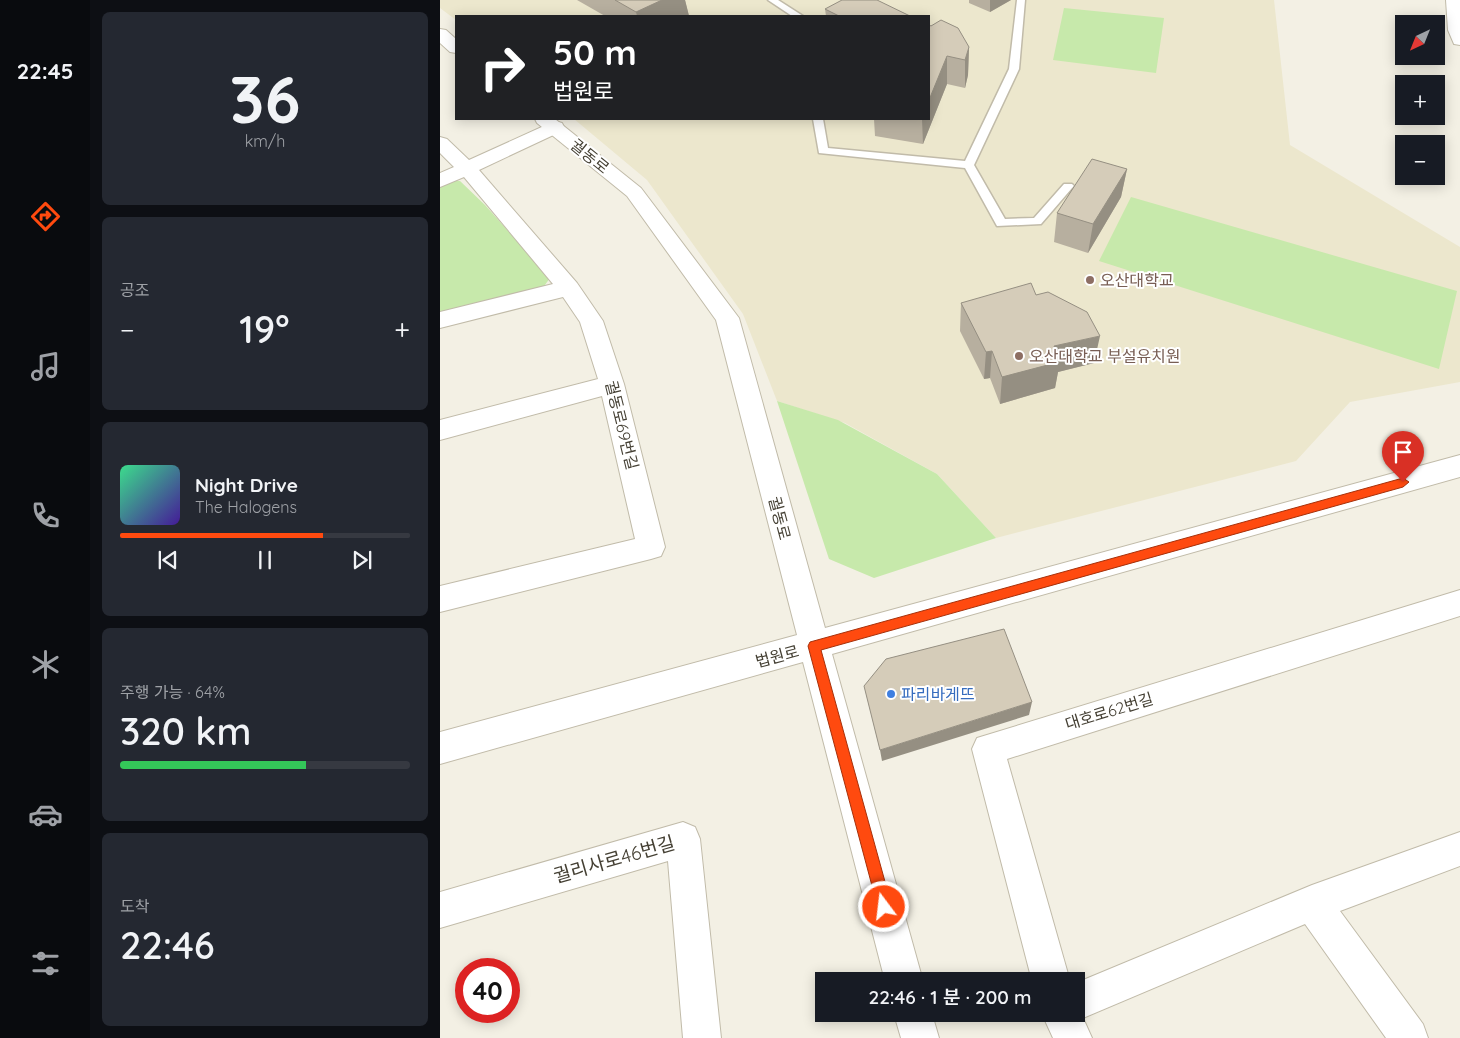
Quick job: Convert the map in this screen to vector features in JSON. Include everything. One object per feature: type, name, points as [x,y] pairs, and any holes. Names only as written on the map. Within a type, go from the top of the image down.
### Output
[{"type":"street","points":[[1454,0],[1456,30],[1460,40]]},
{"type":"street","points":[[440,34],[455,47]]},
{"type":"street","points":[[440,181],[550,123]]},
{"type":"street","name":"궐동로","points":[[550,123],[634,192],[727,318],[902,972]]},
{"type":"street","name":"궐동로69번길","points":[[440,143],[467,168],[570,288],[591,321],[612,384],[651,547],[440,599]]},
{"type":"street","points":[[440,320],[570,288]]},
{"type":"street","points":[[440,430],[612,384]]},
{"type":"street","name":"법원로","points":[[440,748],[1460,466]]},
{"type":"street","name":"대호로62번길","points":[[1049,972],[988,749],[1460,603]]},
{"type":"street","name":"궐리사로46번길","points":[[440,910],[683,839],[702,1038]]},
{"type":"street","points":[[1085,998],[1312,903],[1460,849]]},
{"type":"street","points":[[1312,903],[1409,1038]]},
{"type":"street","points":[[915,1022],[920,1038]]},
{"type":"street","points":[[1065,1022],[1073,1038]]},
{"type":"lane","points":[[772,0],[796,15]]},
{"type":"lane","points":[[969,165],[1014,70],[1021,0]]},
{"type":"lane","points":[[818,120],[823,151],[969,165]]},
{"type":"lane","points":[[969,165],[1001,223],[1037,220],[1068,186]]},
{"type":"shaded area","name":"오산대학교","points":[[440,0],[1274,0],[1290,145],[1460,247],[1460,382],[1350,402],[1296,461],[996,538],[937,474],[845,423],[777,401],[743,314],[647,180],[575,120],[930,120],[930,15],[455,15],[455,19],[440,8]]},
{"type":"green space","points":[[1064,8],[1164,18],[1156,73],[1053,60]]},
{"type":"green space","points":[[448,181],[460,181],[485,205],[550,278],[542,289],[440,315],[440,185]]},
{"type":"green space","points":[[1131,197],[1457,291],[1439,369],[1099,261]]},
{"type":"green space","points":[[777,401],[838,420],[937,474],[996,538],[874,578],[829,559]]},
{"type":"building","points":[[615,0],[662,0],[636,12]]},
{"type":"building","points":[[842,0],[877,0],[908,15],[837,15],[825,9]]},
{"type":"building","points":[[941,20],[958,28],[969,47],[965,60],[947,56],[930,98],[930,26]]},
{"type":"building","points":[[1092,159],[1127,169],[1093,224],[1057,213]]},
{"type":"building","points":[[1031,283],[1036,295],[1048,292],[1087,312],[1100,336],[1054,346],[1059,362],[1002,377],[992,351],[986,352],[961,303]]},
{"type":"building","points":[[1004,629],[1032,702],[880,750],[864,686],[886,659]]},
{"type":"place","name":"오산대학교","points":[[1090,280]]},
{"type":"place","name":"오산대학교 부설유치원","points":[[1019,356]]},
{"type":"place","name":"파리바게뜨","points":[[891,694]]},
{"type":"route","points":[[884,907],[814,646],[1403,482]]}]
